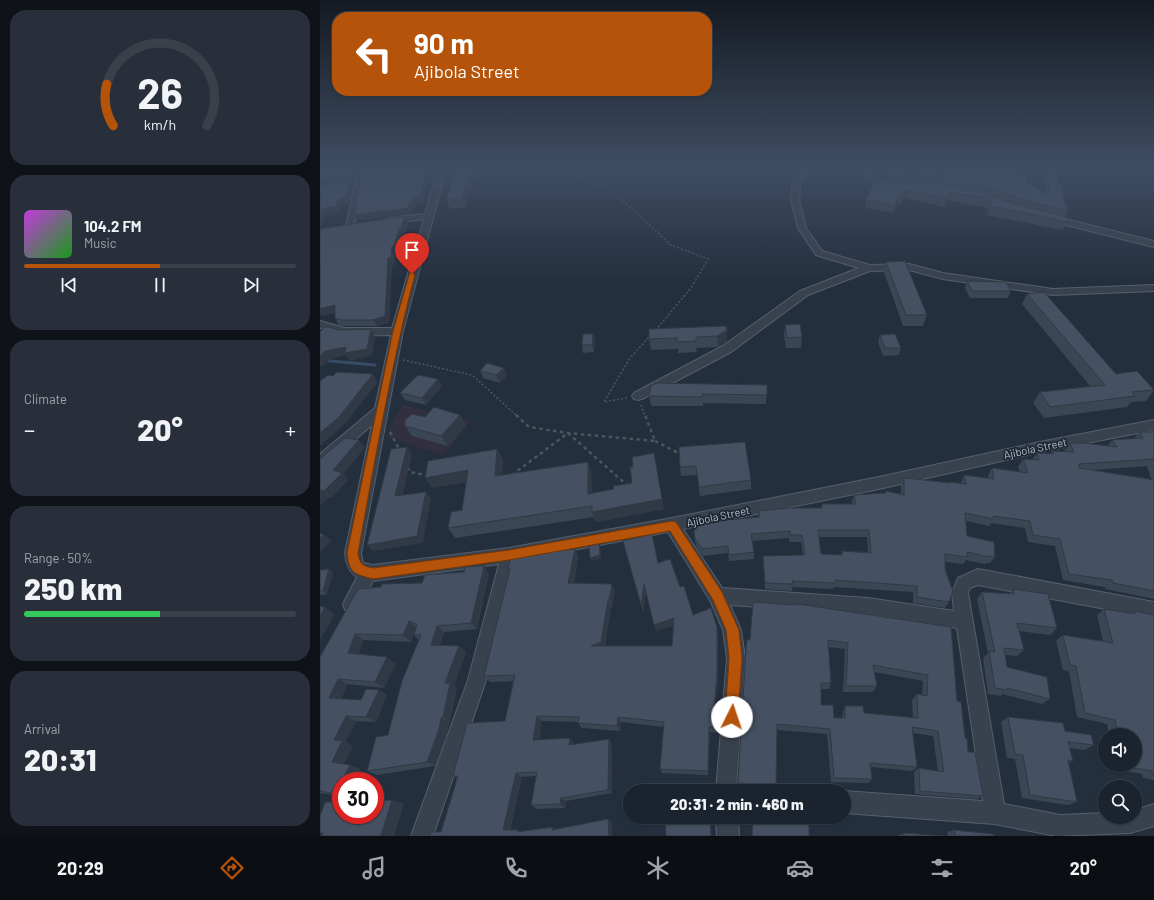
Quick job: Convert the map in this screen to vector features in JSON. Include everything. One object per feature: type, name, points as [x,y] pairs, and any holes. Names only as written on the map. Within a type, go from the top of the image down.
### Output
[{"type":"street","points":[[350,226],[353,205]]},
{"type":"street","points":[[342,621],[368,573],[359,570],[354,565],[352,553],[390,359],[430,205]]},
{"type":"street","points":[[796,205],[802,228],[819,253],[869,268],[909,267],[944,276],[1053,292],[1154,288]]},
{"type":"street","points":[[381,222],[427,216]]},
{"type":"street","points":[[1043,216],[1154,244]]},
{"type":"street","points":[[638,396],[727,349],[804,293],[869,268]]},
{"type":"street","points":[[320,324],[344,332],[397,331]]},
{"type":"street","points":[[320,462],[380,411]]},
{"type":"street","name":"Ajibola Street","points":[[368,573],[509,555],[672,525],[878,483],[1045,446],[1154,425]]},
{"type":"street","points":[[672,525],[717,596],[732,630],[736,658],[727,784]]},
{"type":"street","points":[[422,836],[452,757],[477,680],[509,555]]},
{"type":"street","points":[[994,813],[960,593],[964,583],[978,577],[1154,610]]},
{"type":"street","points":[[717,596],[868,606],[965,621]]},
{"type":"street","points":[[851,803],[994,813],[1061,831],[1130,822],[1154,815]]},
{"type":"street","points":[[727,824],[728,836]]},
{"type":"path","points":[[628,205],[671,245],[708,258],[700,274],[676,307],[630,358],[604,402],[638,396],[655,441]]},
{"type":"path","points":[[390,359],[407,361],[472,375],[529,427],[568,433],[655,441],[686,458]]},
{"type":"path","points":[[380,411],[400,451]]},
{"type":"path","points":[[512,476],[568,433]]},
{"type":"path","points":[[568,433],[632,489]]},
{"type":"path","points":[[407,465],[410,472],[432,477]]},
{"type":"shaded area","points":[[402,404],[471,421],[444,455],[386,437]]},
{"type":"building","points":[[320,205],[337,205],[322,209],[320,218]]},
{"type":"building","points":[[356,205],[408,205],[408,208],[354,215]]},
{"type":"building","points":[[1019,205],[1067,217],[1067,222],[990,206]]},
{"type":"building","points":[[1045,205],[1068,205],[1067,210]]},
{"type":"building","points":[[405,216],[401,228],[399,228],[394,246],[392,246],[391,258],[388,258],[385,316],[373,320],[341,320],[335,318],[335,305],[320,309],[320,229]]},
{"type":"building","points":[[905,261],[927,315],[906,315],[886,262]]},
{"type":"building","points":[[967,281],[1006,282],[1011,291],[972,291]]},
{"type":"building","points":[[1044,292],[1116,374],[1137,371],[1154,390],[1132,392],[1135,396],[1050,407],[1040,392],[1105,385],[1027,294]]},
{"type":"building","points":[[800,324],[802,337],[787,338],[785,325]]},
{"type":"building","points":[[726,326],[727,330],[717,336],[696,337],[696,341],[677,342],[677,338],[649,339],[649,329]]},
{"type":"building","points":[[324,327],[339,330],[371,329],[367,349],[345,353],[346,347],[325,351],[320,356],[320,331]]},
{"type":"building","points":[[583,334],[593,334],[592,345],[582,345]]},
{"type":"building","points":[[895,334],[901,348],[885,348],[880,335]]},
{"type":"building","points":[[487,363],[504,368],[496,375],[480,371]]},
{"type":"building","points":[[337,372],[373,374],[339,417],[320,433],[320,381],[328,375],[333,376]]},
{"type":"building","points":[[418,375],[438,379],[422,398],[400,393]]},
{"type":"building","points":[[656,383],[767,385],[767,395],[702,394],[702,397],[649,396],[651,386]]},
{"type":"building","points":[[434,407],[460,415],[441,436],[405,426],[405,420],[412,414],[425,417]]},
{"type":"building","points":[[1140,432],[1154,432],[1154,459],[1079,464],[1079,468],[1154,480],[1154,591],[1113,583],[1112,580],[1069,574],[1060,539],[1033,535],[1030,521],[993,516],[994,519],[965,513],[967,536],[994,542],[995,557],[967,552],[967,557],[945,554],[945,570],[953,591],[949,602],[917,597],[917,586],[835,580],[835,583],[792,581],[793,584],[765,583],[763,556],[805,555],[802,535],[790,535],[790,531],[751,534],[754,552],[729,555],[728,546],[702,549],[695,539],[693,523],[760,517],[759,511],[788,508],[822,508],[822,504],[856,504],[854,495],[886,493],[886,491],[904,495],[904,478],[966,484],[964,475],[994,479],[992,468],[1028,473],[1023,459],[1039,460],[1037,453],[1054,454],[1052,451],[1074,452],[1070,443],[1117,447],[1112,440],[1143,438]],"holes":[[[818,530],[869,530],[871,553],[842,551],[842,555],[821,554]]]},
{"type":"building","points":[[345,438],[359,440],[333,470],[342,473],[324,491],[322,490],[320,492],[320,459]]},
{"type":"building","points":[[745,442],[751,480],[699,487],[696,466],[680,467],[679,447]]},
{"type":"building","points":[[407,447],[395,496],[426,492],[417,536],[367,545],[391,449]]},
{"type":"building","points":[[497,449],[495,476],[588,462],[588,494],[614,489],[613,486],[632,483],[630,467],[633,467],[632,457],[654,453],[662,499],[592,512],[592,506],[448,528],[451,512],[462,510],[468,470],[425,478],[428,461]]},
{"type":"building","points":[[652,534],[658,563],[670,559],[680,587],[684,586],[693,615],[711,608],[717,627],[717,676],[714,708],[720,708],[719,728],[709,727],[708,771],[660,769],[664,722],[618,717],[617,726],[578,723],[579,717],[537,716],[533,740],[570,738],[569,745],[609,739],[608,790],[561,798],[560,804],[531,805],[537,772],[516,773],[503,830],[517,830],[517,832],[552,827],[552,830],[608,819],[609,836],[429,836],[431,832],[441,832],[458,776],[453,776],[467,723],[505,721],[515,675],[484,676],[510,569],[508,569],[511,555],[575,549],[568,583],[612,584],[601,642],[591,646],[672,646],[674,618],[654,625],[644,584],[641,605],[623,541]]},
{"type":"building","points":[[599,544],[600,555],[590,558],[589,546]]},
{"type":"building","points":[[484,566],[471,623],[437,626],[431,645],[459,646],[445,683],[450,683],[443,717],[441,718],[439,729],[427,762],[367,771],[376,737],[388,735],[402,681],[421,635],[414,635],[417,624],[409,621],[403,635],[355,634],[348,653],[387,657],[375,682],[338,679],[329,698],[361,700],[366,689],[379,690],[366,717],[346,716],[334,740],[342,741],[332,762],[350,765],[346,772],[332,772],[332,793],[320,791],[320,657],[358,589],[381,587],[382,584],[422,583],[425,575],[464,572],[465,567]]},
{"type":"building","points":[[329,569],[323,591],[320,591],[320,570]]},
{"type":"building","points":[[1013,589],[1048,594],[1057,628],[1017,623],[1024,650],[1004,648],[1007,667],[1047,677],[1050,699],[1007,688],[1007,690],[995,688],[989,651],[995,652],[982,592],[1014,594]]},
{"type":"building","points":[[753,602],[805,605],[951,627],[957,701],[961,702],[968,752],[975,752],[983,796],[920,791],[919,768],[944,772],[938,731],[912,727],[917,767],[870,763],[872,779],[834,778],[830,729],[777,724],[776,784],[738,783],[747,639],[750,640]],"holes":[[[828,640],[848,643],[846,686],[877,686],[873,665],[928,675],[927,696],[917,694],[918,718],[864,713],[863,706],[845,706],[845,718],[834,718],[833,705],[821,705],[821,683],[831,683]]]},
{"type":"building","points":[[320,606],[325,607],[320,617]]},
{"type":"building","points":[[1104,609],[1135,614],[1134,611],[1154,615],[1154,775],[1152,771],[1142,769],[1142,728],[1117,728],[1115,720],[1085,713],[1076,666],[1070,665],[1063,635],[1113,643]]},
{"type":"building","points":[[1008,717],[1063,723],[1065,731],[1091,735],[1094,745],[1068,742],[1073,761],[1068,760],[1077,802],[1030,795],[1023,755],[1015,754]]},
{"type":"building","points":[[384,800],[392,800],[381,836],[322,836],[323,833],[320,833],[320,816],[325,802],[332,802],[332,824],[384,824]]},
{"type":"building","points":[[665,824],[710,824],[711,836],[666,836]]},
{"type":"building","points":[[753,824],[809,824],[809,836],[752,836]]},
{"type":"building","points":[[954,830],[993,834],[994,836],[955,836]]},
{"type":"building","points":[[904,833],[946,836],[904,836]]},
{"type":"waterway","points":[[320,360],[375,365]]},
{"type":"route","points":[[412,274],[390,359],[352,553],[354,565],[359,570],[373,573],[509,555],[672,525],[717,596],[732,630],[736,658],[732,717]]}]
